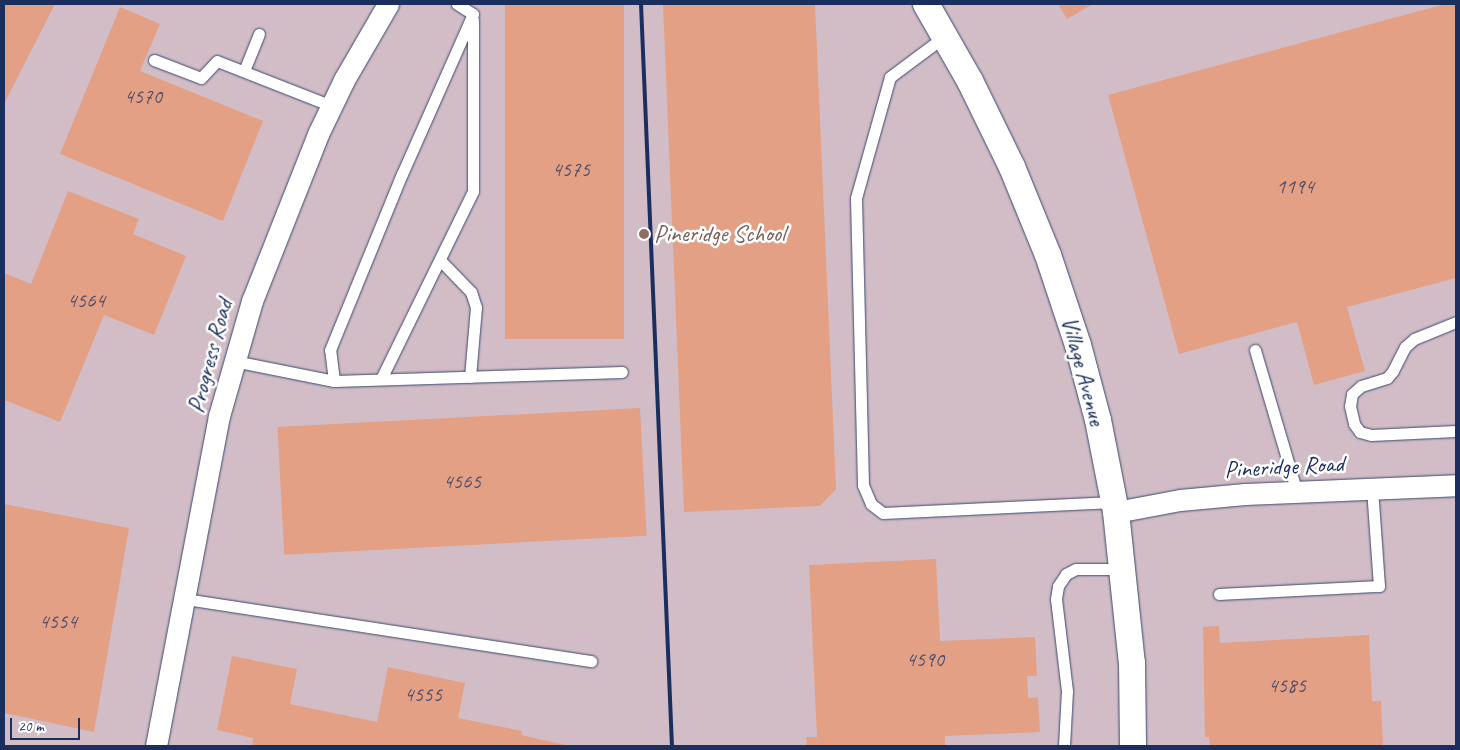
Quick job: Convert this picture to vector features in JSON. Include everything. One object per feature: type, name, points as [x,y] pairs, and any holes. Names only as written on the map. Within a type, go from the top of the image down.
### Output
[{"type":"street","name":"Progress Road","points":[[156,746],[219,416],[234,361],[287,207],[332,106],[388,4]]},
{"type":"street","name":"Village Avenue","points":[[936,21],[1012,167],[1048,255],[1081,355],[1115,507],[1132,663],[1133,746]]},
{"type":"street","name":"Pineridge Road","points":[[1115,507],[1180,500],[1456,485]]},
{"type":"lane","points":[[457,4],[473,14]]},
{"type":"lane","points":[[381,379],[473,191],[473,14]]},
{"type":"lane","points":[[334,381],[330,350],[402,174],[473,14]]},
{"type":"lane","points":[[936,21],[890,77],[856,198],[863,485],[871,504],[883,513],[1115,507]]},
{"type":"lane","points":[[244,71],[259,34]]},
{"type":"lane","points":[[154,60],[201,78],[218,61],[332,106]]},
{"type":"lane","points":[[440,260],[472,292],[476,307],[470,376]]},
{"type":"lane","points":[[1456,322],[1414,339],[1405,347],[1394,371],[1387,378],[1361,386],[1352,394],[1350,406],[1354,424],[1360,432],[1371,435],[1456,431]]},
{"type":"lane","points":[[1255,350],[1297,493]]},
{"type":"lane","points":[[234,361],[334,381],[622,372]]},
{"type":"lane","points":[[1219,594],[1379,586],[1372,489]]},
{"type":"lane","points":[[1064,746],[1066,691],[1056,599],[1058,586],[1066,574],[1076,569],[1123,569]]},
{"type":"lane","points":[[185,599],[590,661]]},
{"type":"shaded area","points":[[4,4],[1456,4],[1456,746],[4,746]]},
{"type":"building","points":[[4,4],[55,4],[4,104]]},
{"type":"building","points":[[505,4],[624,4],[624,339],[505,339]]},
{"type":"building","points":[[663,4],[815,4],[836,489],[820,506],[684,512]]},
{"type":"building","points":[[1058,4],[1093,4],[1067,19]]},
{"type":"building","points":[[1445,4],[1456,4],[1456,278],[1347,307],[1365,371],[1314,385],[1297,322],[1179,354],[1108,95]]},
{"type":"building","points":[[120,7],[160,24],[140,71],[263,121],[223,221],[60,154]]},
{"type":"building","points":[[68,191],[139,219],[133,234],[186,256],[154,335],[104,315],[60,422],[4,400],[4,273],[31,284]]},
{"type":"building","points":[[640,408],[647,536],[284,555],[277,427]]},
{"type":"building","points":[[4,504],[129,528],[94,732],[4,713]]},
{"type":"building","points":[[936,559],[940,641],[1035,637],[1037,676],[1027,676],[1028,698],[1038,697],[1040,732],[945,736],[945,746],[807,746],[806,737],[817,737],[809,565]]},
{"type":"building","points":[[1219,626],[1220,643],[1369,635],[1372,701],[1381,701],[1383,746],[1210,746],[1209,737],[1205,737],[1203,627]]},
{"type":"building","points":[[232,656],[297,669],[290,704],[377,722],[388,667],[465,683],[458,718],[522,731],[521,735],[570,746],[252,746],[253,738],[217,730]]},
{"type":"railway","points":[[641,4],[672,746]]},
{"type":"place","name":"Pineridge School","points":[[644,234]]}]
